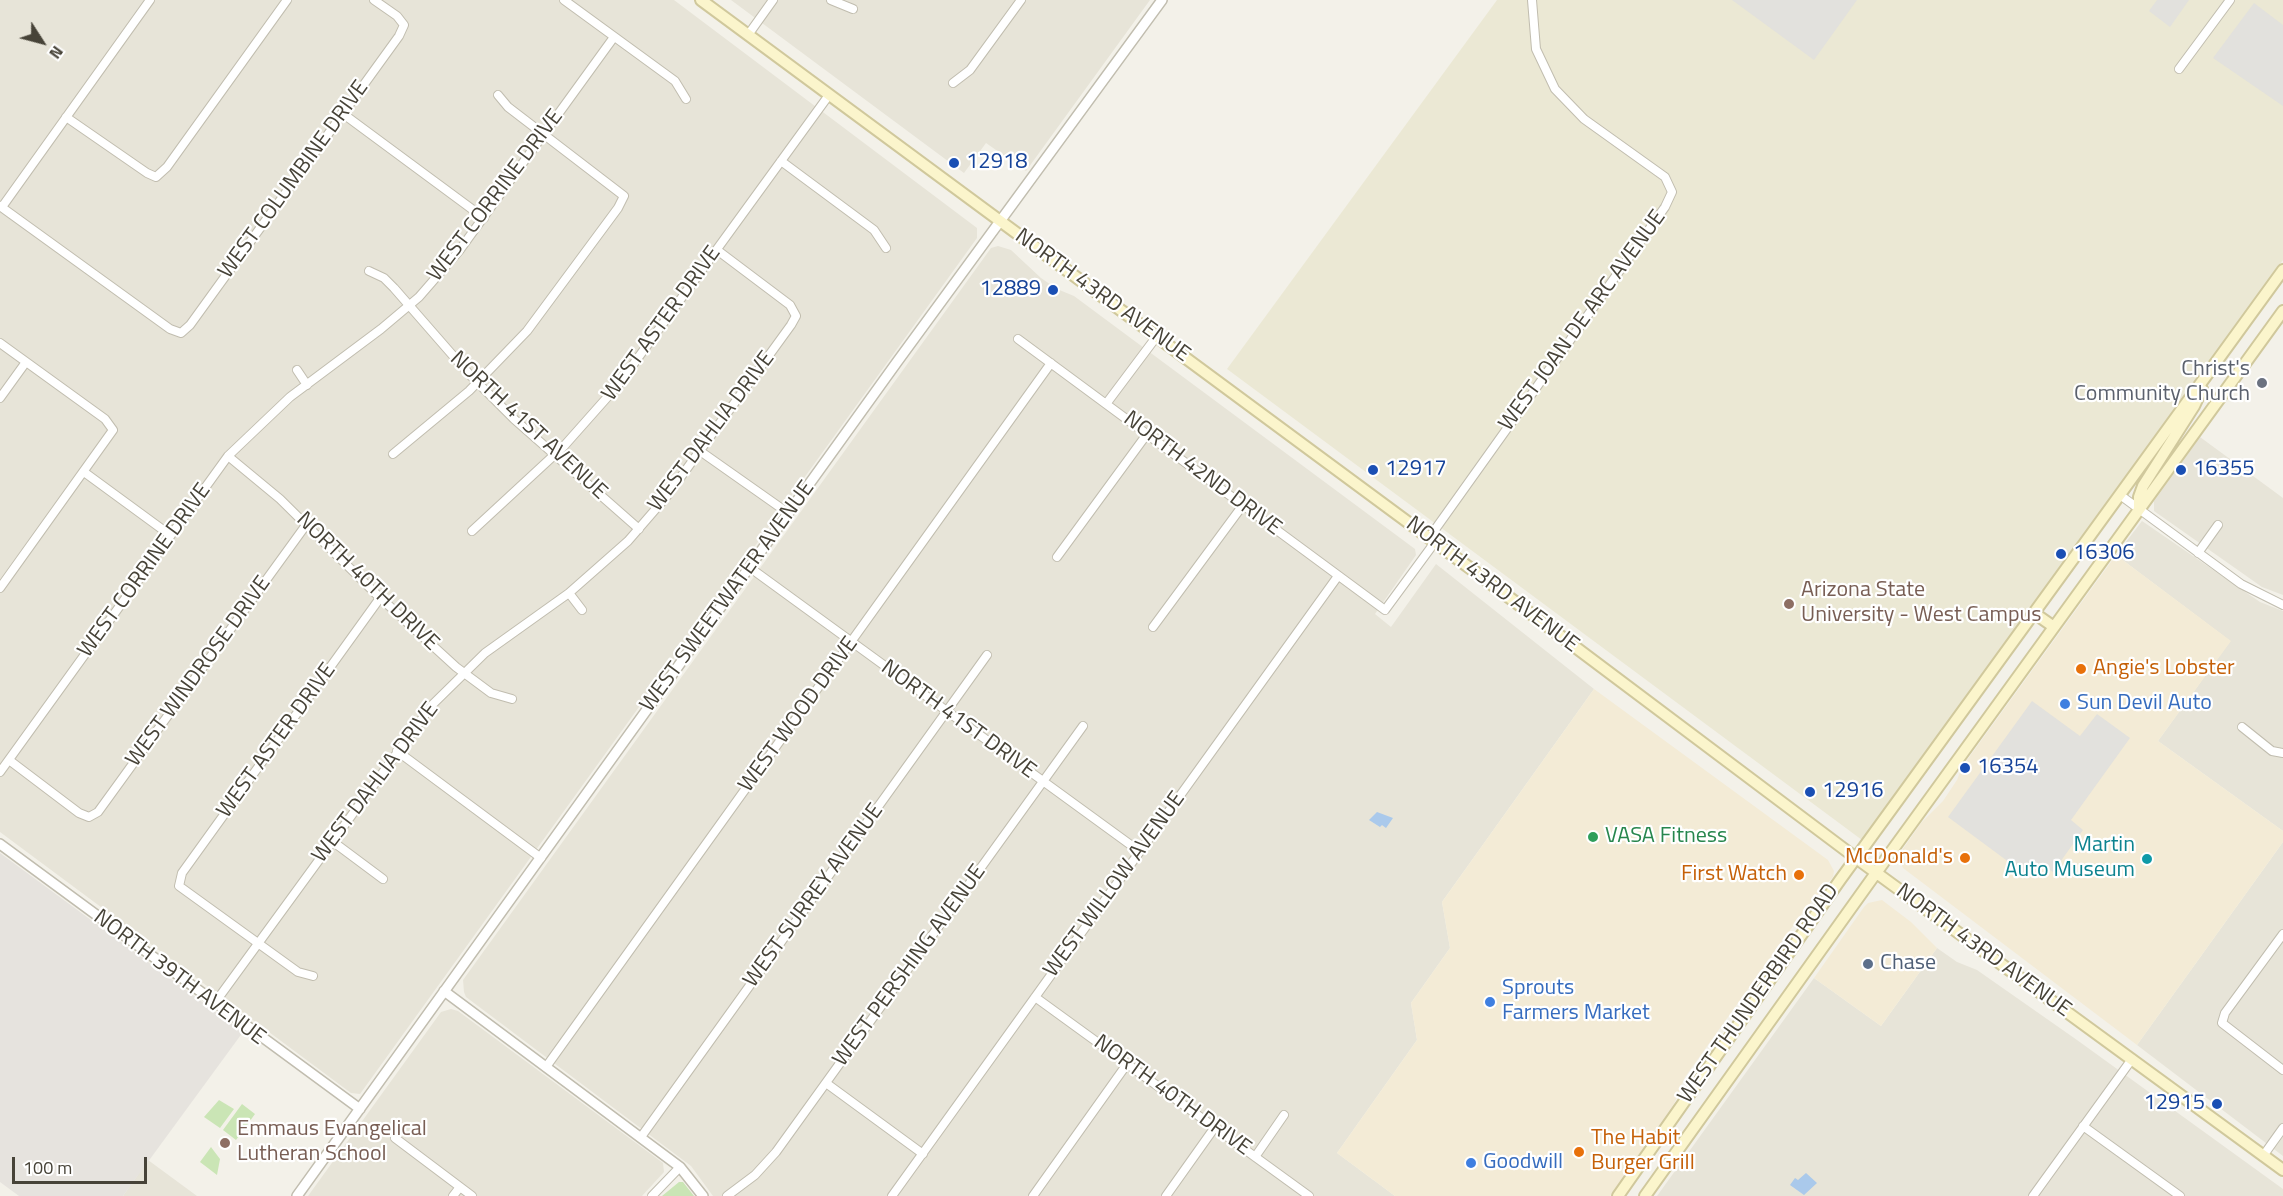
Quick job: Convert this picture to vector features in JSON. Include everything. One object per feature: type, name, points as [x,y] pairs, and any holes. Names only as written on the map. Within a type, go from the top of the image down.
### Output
[{"type":"main road","name":"NORTH 43RD AVENUE","points":[[701,0],[1432,540],[1875,873],[2283,1170]]},
{"type":"main road","name":"WEST THUNDERBIRD ROAD","points":[[1618,1196],[1856,858],[2283,270]]},
{"type":"main road","name":"WEST THUNDERBIRD ROAD","points":[[1645,1196],[1875,873],[2283,311]]},
{"type":"main road","points":[[2139,510],[2139,497],[2143,486],[2194,406],[2205,378]]},
{"type":"main road","points":[[2034,613],[2054,627]]},
{"type":"street","points":[[1,206],[150,0]]},
{"type":"street","points":[[66,117],[156,177],[167,167],[287,0]]},
{"type":"street","name":"WEST COLUMBINE DRIVE","points":[[1,206],[170,330],[181,333],[190,325],[404,26],[397,16],[375,0]]},
{"type":"street","points":[[564,0],[675,81],[686,99]]},
{"type":"street","points":[[748,35],[773,0]]},
{"type":"street","points":[[831,0],[854,9]]},
{"type":"street","points":[[953,83],[970,70],[1021,0]]},
{"type":"street","name":"WEST SWEETWATER AVENUE","points":[[297,1196],[788,513],[1162,0]]},
{"type":"street","name":"WEST JOAN DE ARC AVENUE","points":[[1385,610],[1665,207],[1672,192],[1665,177],[1584,119],[1555,89],[1536,49],[1532,0]]},
{"type":"street","points":[[2179,69],[2230,0]]},
{"type":"street","name":"WEST CORRINE DRIVE","points":[[0,772],[228,456],[269,415],[409,306],[459,251],[614,37]]},
{"type":"street","points":[[393,454],[477,383],[527,332],[618,208],[624,196],[508,107],[498,94]]},
{"type":"street","name":"WEST ASTER DRIVE","points":[[472,531],[555,455],[620,384],[829,95]]},
{"type":"street","points":[[342,114],[484,218]]},
{"type":"street","points":[[781,161],[874,230],[886,248]]},
{"type":"street","name":"WEST DAHLIA DRIVE","points":[[214,1004],[432,705],[485,654],[569,592],[639,529],[700,451],[796,316],[790,305],[717,250]]},
{"type":"street","name":"NORTH 41ST AVENUE","points":[[369,271],[384,278],[477,383],[639,529]]},
{"type":"street","points":[[1106,404],[1157,336]]},
{"type":"street","name":"NORTH 42ND DRIVE","points":[[1018,339],[1385,610]]},
{"type":"street","points":[[0,343],[105,419],[113,430],[0,588]]},
{"type":"street","points":[[0,398],[26,362]]},
{"type":"street","name":"WEST WOOD DRIVE","points":[[546,1067],[1051,363]]},
{"type":"street","points":[[297,370],[307,385]]},
{"type":"street","points":[[1057,557],[1147,434]]},
{"type":"street","points":[[700,451],[788,513]]},
{"type":"street","name":"NORTH 40TH DRIVE","points":[[228,456],[271,491],[380,598],[464,673],[490,693],[512,699]]},
{"type":"street","points":[[84,472],[171,536]]},
{"type":"street","points":[[2120,495],[2241,584],[2283,605]]},
{"type":"street","points":[[1153,627],[1243,505]]},
{"type":"street","name":"WEST WINDROSE DRIVE","points":[[9,760],[80,813],[89,817],[98,812],[306,525]]},
{"type":"street","points":[[2198,553],[2218,525]]},
{"type":"street","name":"NORTH 41ST DRIVE","points":[[749,567],[1139,851]]},
{"type":"street","name":"WEST WILLOW AVENUE","points":[[892,1196],[1338,576]]},
{"type":"street","points":[[569,592],[582,610]]},
{"type":"street","name":"WEST ASTER DRIVE","points":[[258,944],[179,886],[182,873],[380,598]]},
{"type":"street","name":"WEST SURREY AVENUE","points":[[641,1137],[987,655]]},
{"type":"street","name":"WEST PERSHING AVENUE","points":[[727,1196],[766,1164],[1083,726]]},
{"type":"street","points":[[2242,727],[2272,751],[2283,753]]},
{"type":"street","points":[[397,751],[541,858]]},
{"type":"street","points":[[332,841],[382,879]]},
{"type":"street","name":"NORTH 39TH AVENUE","points":[[0,844],[214,1004],[360,1109]]},
{"type":"street","points":[[2283,934],[2225,1013],[2222,1023],[2283,1070]]},
{"type":"street","points":[[258,944],[298,972],[314,976]]},
{"type":"street","points":[[444,991],[680,1167],[703,1196]]},
{"type":"street","name":"NORTH 40TH DRIVE","points":[[1035,997],[1304,1194]]},
{"type":"street","points":[[2033,1196],[2132,1059]]},
{"type":"street","points":[[1033,1196],[1128,1064]]},
{"type":"street","points":[[826,1083],[923,1154]]},
{"type":"street","points":[[1255,1156],[1284,1115]]},
{"type":"street","points":[[2083,1126],[2180,1196]]},
{"type":"street","points":[[1166,1196],[1215,1127]]},
{"type":"street","points":[[2263,1156],[2283,1128]]},
{"type":"street","points":[[395,1138],[472,1196]]},
{"type":"street","points":[[652,1196],[680,1167]]},
{"type":"street","points":[[453,1196],[460,1187]]},
{"type":"shaded area","points":[[0,0],[674,0],[977,228],[977,238],[360,1094],[351,1093],[0,832]]},
{"type":"shaded area","points":[[731,0],[1150,0],[1026,171],[986,143],[964,173]]},
{"type":"shaded area","name":"Arizona State University - West Campus","points":[[1497,0],[2283,0],[2283,260],[1862,840],[1227,369]]},
{"type":"shaded area","points":[[1732,0],[1857,0],[1814,60]]},
{"type":"shaded area","points":[[2157,0],[2189,0],[2170,27],[2149,11]]},
{"type":"shaded area","points":[[2254,3],[2283,25],[2283,106],[2213,58]]},
{"type":"shaded area","points":[[998,246],[1011,250],[1041,278],[1057,289],[1074,296],[1415,549],[1416,555],[1375,614],[1391,627],[1436,564],[1594,689],[1442,902],[1450,948],[1411,1003],[1417,1040],[1337,1153],[1395,1196],[713,1196],[691,1166],[466,997],[463,980],[991,248]]},
{"type":"shaded area","points":[[2200,437],[2283,498],[2283,595],[2262,587],[2154,511],[2154,501]]},
{"type":"shaded area","points":[[2142,521],[2260,602],[2283,611],[2283,831],[2158,741],[2230,641],[2116,555]]},
{"type":"shaded area","points":[[2116,555],[2231,641],[2158,741],[2283,831],[2283,842],[2137,1045],[1903,868],[1898,856],[1921,823],[1943,801],[1957,780],[1962,767]]},
{"type":"shaded area","points":[[1594,689],[1828,860],[1834,871],[1833,877],[1806,908],[1685,1077],[1674,1104],[1610,1196],[1395,1196],[1337,1153],[1417,1040],[1411,1003],[1450,948],[1442,902]]},
{"type":"shaded area","points":[[2032,701],[2080,736],[2097,714],[2130,738],[2071,820],[2083,830],[2053,872],[2040,863],[2029,877],[1948,817]]},
{"type":"shaded area","points":[[2283,842],[2283,1156],[2137,1045]]},
{"type":"shaded area","points":[[0,853],[243,1032],[123,1196],[19,1196],[0,1182]]},
{"type":"shaded area","points":[[1882,900],[1911,922],[1937,948],[1881,1026],[1814,978],[1864,907],[1868,903]]},
{"type":"shaded area","points":[[1937,948],[1957,962],[1977,970],[2077,1040],[2283,1189],[2283,1196],[1657,1196],[1814,978],[1881,1026]]},
{"type":"shaded area","points":[[451,1009],[458,1011],[663,1163],[664,1172],[642,1196],[308,1196],[441,1012]]},
{"type":"shaded area","points":[[148,1160],[197,1196],[123,1196]]},
{"type":"green space","points":[[219,1100],[234,1109],[220,1128],[204,1117]]},
{"type":"green space","points":[[242,1104],[255,1114],[236,1140],[223,1130]]},
{"type":"green space","points":[[211,1147],[220,1159],[217,1175],[200,1162]]},
{"type":"green space","points":[[679,1182],[683,1182],[694,1196],[662,1196]]},
{"type":"water","points":[[1377,812],[1393,818],[1386,828],[1369,820]]},
{"type":"water","points":[[1806,1173],[1817,1183],[1804,1195],[1790,1185],[1795,1178],[1798,1180]]},
{"type":"place","name":"12918","points":[[954,163]]},
{"type":"place","name":"12889","points":[[1053,290]]},
{"type":"place","name":"Christ's Community Church","points":[[2262,383]]},
{"type":"place","name":"12917","points":[[1373,470]]},
{"type":"place","name":"16355","points":[[2181,470]]},
{"type":"place","name":"16306","points":[[2061,554]]},
{"type":"place","name":"Arizona State University - West Campus","points":[[1789,604]]},
{"type":"place","name":"Angie's Lobster","points":[[2081,669]]},
{"type":"place","name":"Sun Devil Auto","points":[[2065,704]]},
{"type":"place","name":"16354","points":[[1965,768]]},
{"type":"place","name":"12916","points":[[1810,792]]},
{"type":"place","name":"VASA Fitness","points":[[1593,837]]},
{"type":"place","name":"McDonald's","points":[[1965,858]]},
{"type":"place","name":"Martin Auto Museum","points":[[2147,859]]},
{"type":"place","name":"First Watch","points":[[1799,875]]},
{"type":"place","name":"Chase","points":[[1868,964]]},
{"type":"place","name":"Sprouts Farmers Market","points":[[1490,1002]]},
{"type":"place","name":"12915","points":[[2217,1104]]},
{"type":"place","name":"Emmaus Evangelical Lutheran School","points":[[225,1143]]},
{"type":"place","name":"The Habit Burger Grill","points":[[1579,1152]]},
{"type":"place","name":"Goodwill","points":[[1471,1163]]}]
